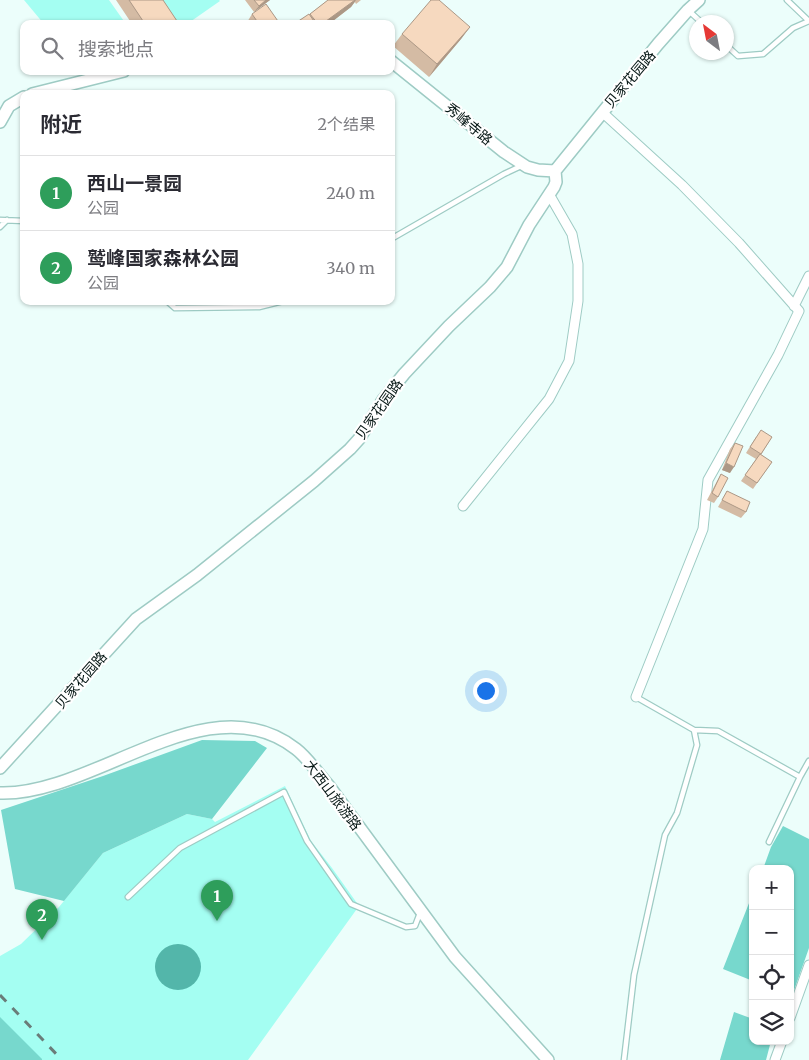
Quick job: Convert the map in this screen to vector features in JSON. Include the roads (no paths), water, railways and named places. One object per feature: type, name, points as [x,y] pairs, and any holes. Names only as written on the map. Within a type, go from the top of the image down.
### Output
[{"type":"street","name":"贝家花园路","points":[[0,768],[136,619],[198,575],[314,481],[354,445],[383,400],[399,380],[507,267],[529,225],[550,194],[556,182],[555,172],[602,112],[688,10],[699,0]]},
{"type":"street","name":"秀峰寺路","points":[[395,64],[492,143],[524,164],[538,170],[555,172]]},
{"type":"street","points":[[48,90],[108,75]]},
{"type":"street","points":[[0,122],[8,106],[20,99]]},
{"type":"street","points":[[602,112],[682,185],[739,242],[799,311],[778,355],[708,480],[703,529],[636,697]]},
{"type":"street","points":[[463,506],[549,399],[569,361],[578,301],[578,264],[572,234],[550,194]]},
{"type":"street","points":[[794,306],[809,276]]},
{"type":"street","name":"大西山旅游路","points":[[0,794],[32,792],[192,732],[225,726],[264,733],[288,744],[306,759],[331,789],[455,957],[548,1060]]},
{"type":"street","points":[[794,1007],[809,964]]},
{"type":"street","points":[[775,1060],[781,1045]]},
{"type":"lane","points":[[734,52],[738,56],[763,54],[793,28],[809,21],[787,0]]},
{"type":"lane","points":[[688,10],[693,15]]},
{"type":"lane","points":[[395,237],[524,164]]},
{"type":"lane","points":[[0,220],[20,221]]},
{"type":"lane","points":[[0,227],[8,220]]},
{"type":"lane","points":[[171,305],[175,308],[259,307],[267,305]]},
{"type":"lane","points":[[636,697],[694,730],[718,731],[800,778]]},
{"type":"lane","points":[[624,1060],[634,975],[665,835],[677,813],[697,745],[694,730]]},
{"type":"lane","points":[[768,842],[809,761]]},
{"type":"lane","points":[[128,896],[180,848],[284,792],[307,841],[351,904],[406,927],[415,926],[421,912]]},
{"type":"railway","points":[[0,995],[62,1060]]},
{"type":"place","name":"西山一景园","points":[[217,921]]},
{"type":"place","name":"鹫峰国家森林公园","points":[[42,940]]}]
